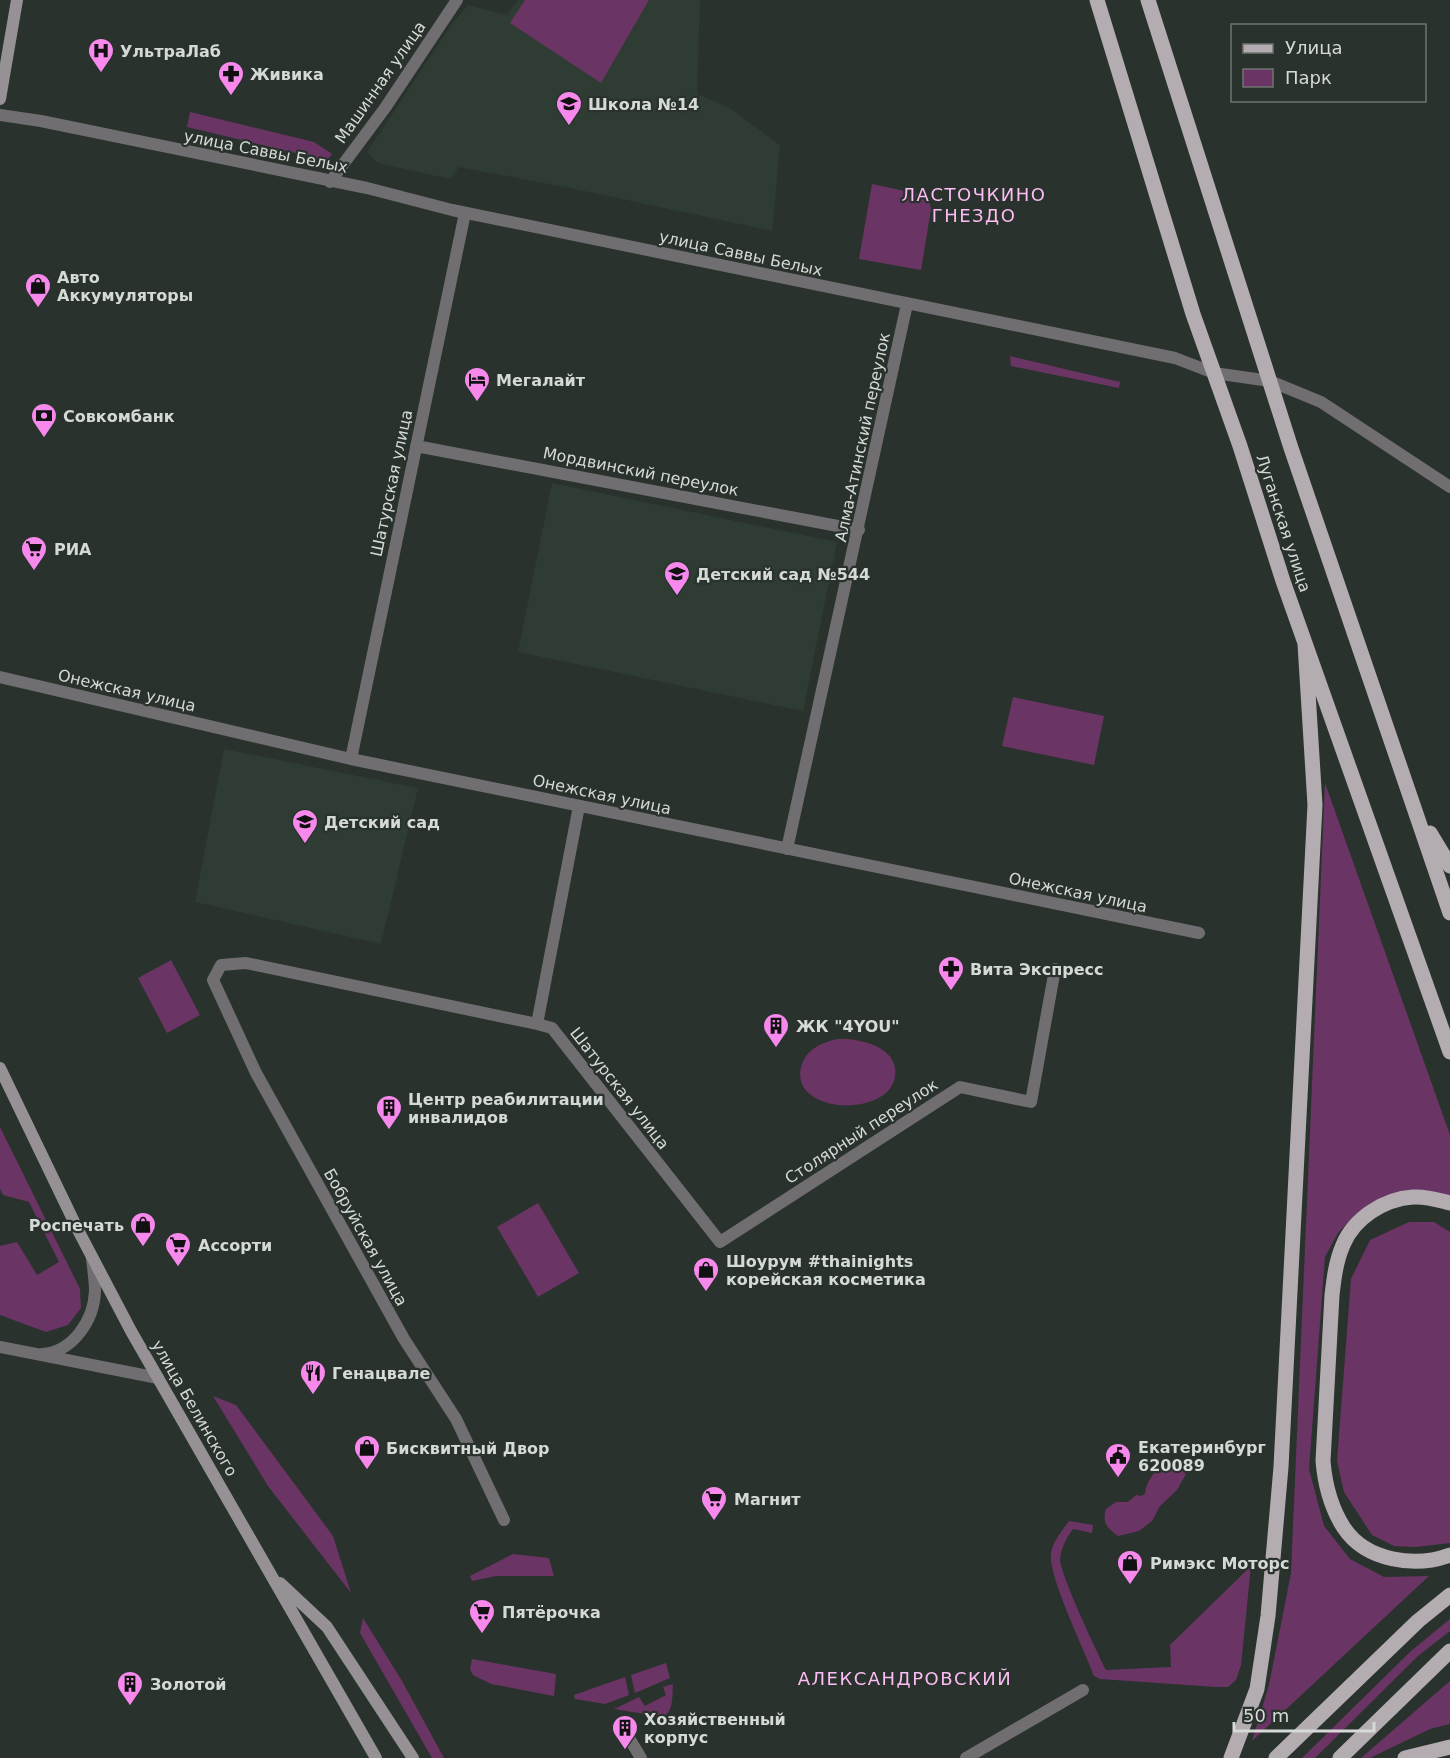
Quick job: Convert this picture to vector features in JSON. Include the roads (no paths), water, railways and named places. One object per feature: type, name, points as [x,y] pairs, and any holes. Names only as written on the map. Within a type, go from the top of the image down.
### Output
[{"type":"main road","points":[[0,99],[17,0]]},
{"type":"main road","name":"Луганская улица","points":[[1097,0],[1193,314],[1305,644],[1450,1052]]},
{"type":"main road","name":"Луганская улица","points":[[1148,0],[1270,381],[1450,914]]},
{"type":"main road","points":[[1231,1758],[1257,1689],[1268,1616],[1281,1467],[1315,805],[1305,644]]},
{"type":"main road","points":[[1403,775],[1431,836],[1450,866]]},
{"type":"main road","name":"улица Белинского","points":[[0,1068],[92,1258],[158,1378],[376,1758]]},
{"type":"main road","points":[[1450,1203],[1430,1198],[1412,1197],[1390,1203],[1362,1217],[1348,1235],[1339,1257],[1332,1295],[1323,1461],[1325,1483],[1334,1508],[1345,1530],[1364,1547],[1388,1559],[1396,1560],[1438,1560],[1450,1555]]},
{"type":"main road","points":[[273,1576],[327,1627],[413,1758]]},
{"type":"main road","points":[[1276,1758],[1418,1621],[1450,1595]]},
{"type":"main road","points":[[1340,1758],[1450,1651]]},
{"type":"main road","points":[[1405,1758],[1450,1747]]},
{"type":"street","name":"Машинная улица","points":[[330,182],[385,108],[457,0]]},
{"type":"street","name":"улица Саввы Белых","points":[[0,115],[367,188],[465,213],[1174,358],[1214,373],[1270,381],[1321,402],[1450,487]]},
{"type":"street","name":"Шатурская улица","points":[[351,759],[465,213]]},
{"type":"street","name":"Алма-Атинский переулок","points":[[787,849],[907,304]]},
{"type":"street","name":"Мордвинский переулок","points":[[416,446],[859,530]]},
{"type":"street","name":"Онежская улица","points":[[0,677],[351,759],[1199,933]]},
{"type":"street","points":[[537,1024],[579,806]]},
{"type":"street","name":"Бобруйская улица","points":[[504,1520],[456,1419],[404,1339],[256,1072],[213,980],[221,965],[246,963],[537,1024]]},
{"type":"street","name":"Столярный переулок","points":[[720,1242],[960,1086],[1031,1102],[1055,969]]},
{"type":"street","name":"Шатурская улица","points":[[537,1024],[552,1028],[720,1242]]},
{"type":"street","points":[[35,1355],[48,1354],[69,1344],[88,1320],[95,1291],[92,1258]]},
{"type":"street","points":[[0,1347],[158,1378]]},
{"type":"street","points":[[966,1758],[1083,1690]]},
{"type":"street","points":[[623,1728],[641,1758]]},
{"type":"place","name":"УльтраЛаб","points":[[101,74]]},
{"type":"place","name":"Живика","points":[[231,97]]},
{"type":"place","name":"Школа №14","points":[[569,127]]},
{"type":"place","name":"Авто Аккумуляторы","points":[[38,309]]},
{"type":"place","name":"Мегалайт","points":[[477,403]]},
{"type":"place","name":"Совкомбанк","points":[[44,439]]},
{"type":"place","name":"РИА","points":[[34,572]]},
{"type":"place","name":"Детский сад №544","points":[[677,597]]},
{"type":"place","name":"Детский сад","points":[[305,845]]},
{"type":"place","name":"Вита Экспресс","points":[[951,992]]},
{"type":"place","name":"ЖК \"4YOU\"","points":[[776,1049]]},
{"type":"place","name":"Центр реабилитации инвалидов","points":[[389,1131]]},
{"type":"place","name":"Роспечать","points":[[143,1248]]},
{"type":"place","name":"Ассорти","points":[[178,1268]]},
{"type":"place","name":"Шоурум #thainights корейская косметика","points":[[706,1293]]},
{"type":"place","name":"Генацвале","points":[[313,1396]]},
{"type":"place","name":"Бисквитный Двор","points":[[367,1471]]},
{"type":"place","name":"Екатеринбург 620089","points":[[1118,1479]]},
{"type":"place","name":"Магнит","points":[[714,1522]]},
{"type":"place","name":"Римэкс Моторс","points":[[1130,1586]]},
{"type":"place","name":"Пятёрочка","points":[[482,1635]]},
{"type":"place","name":"Золотой","points":[[130,1707]]},
{"type":"place","name":"Хозяйственный корпус","points":[[625,1751]]},
{"type":"district","name":"ЛАСТОЧКИНО ГНЕЗДО","points":[[974,205]]},
{"type":"district","name":"АЛЕКСАНДРОВСКИЙ","points":[[905,1679]]}]
